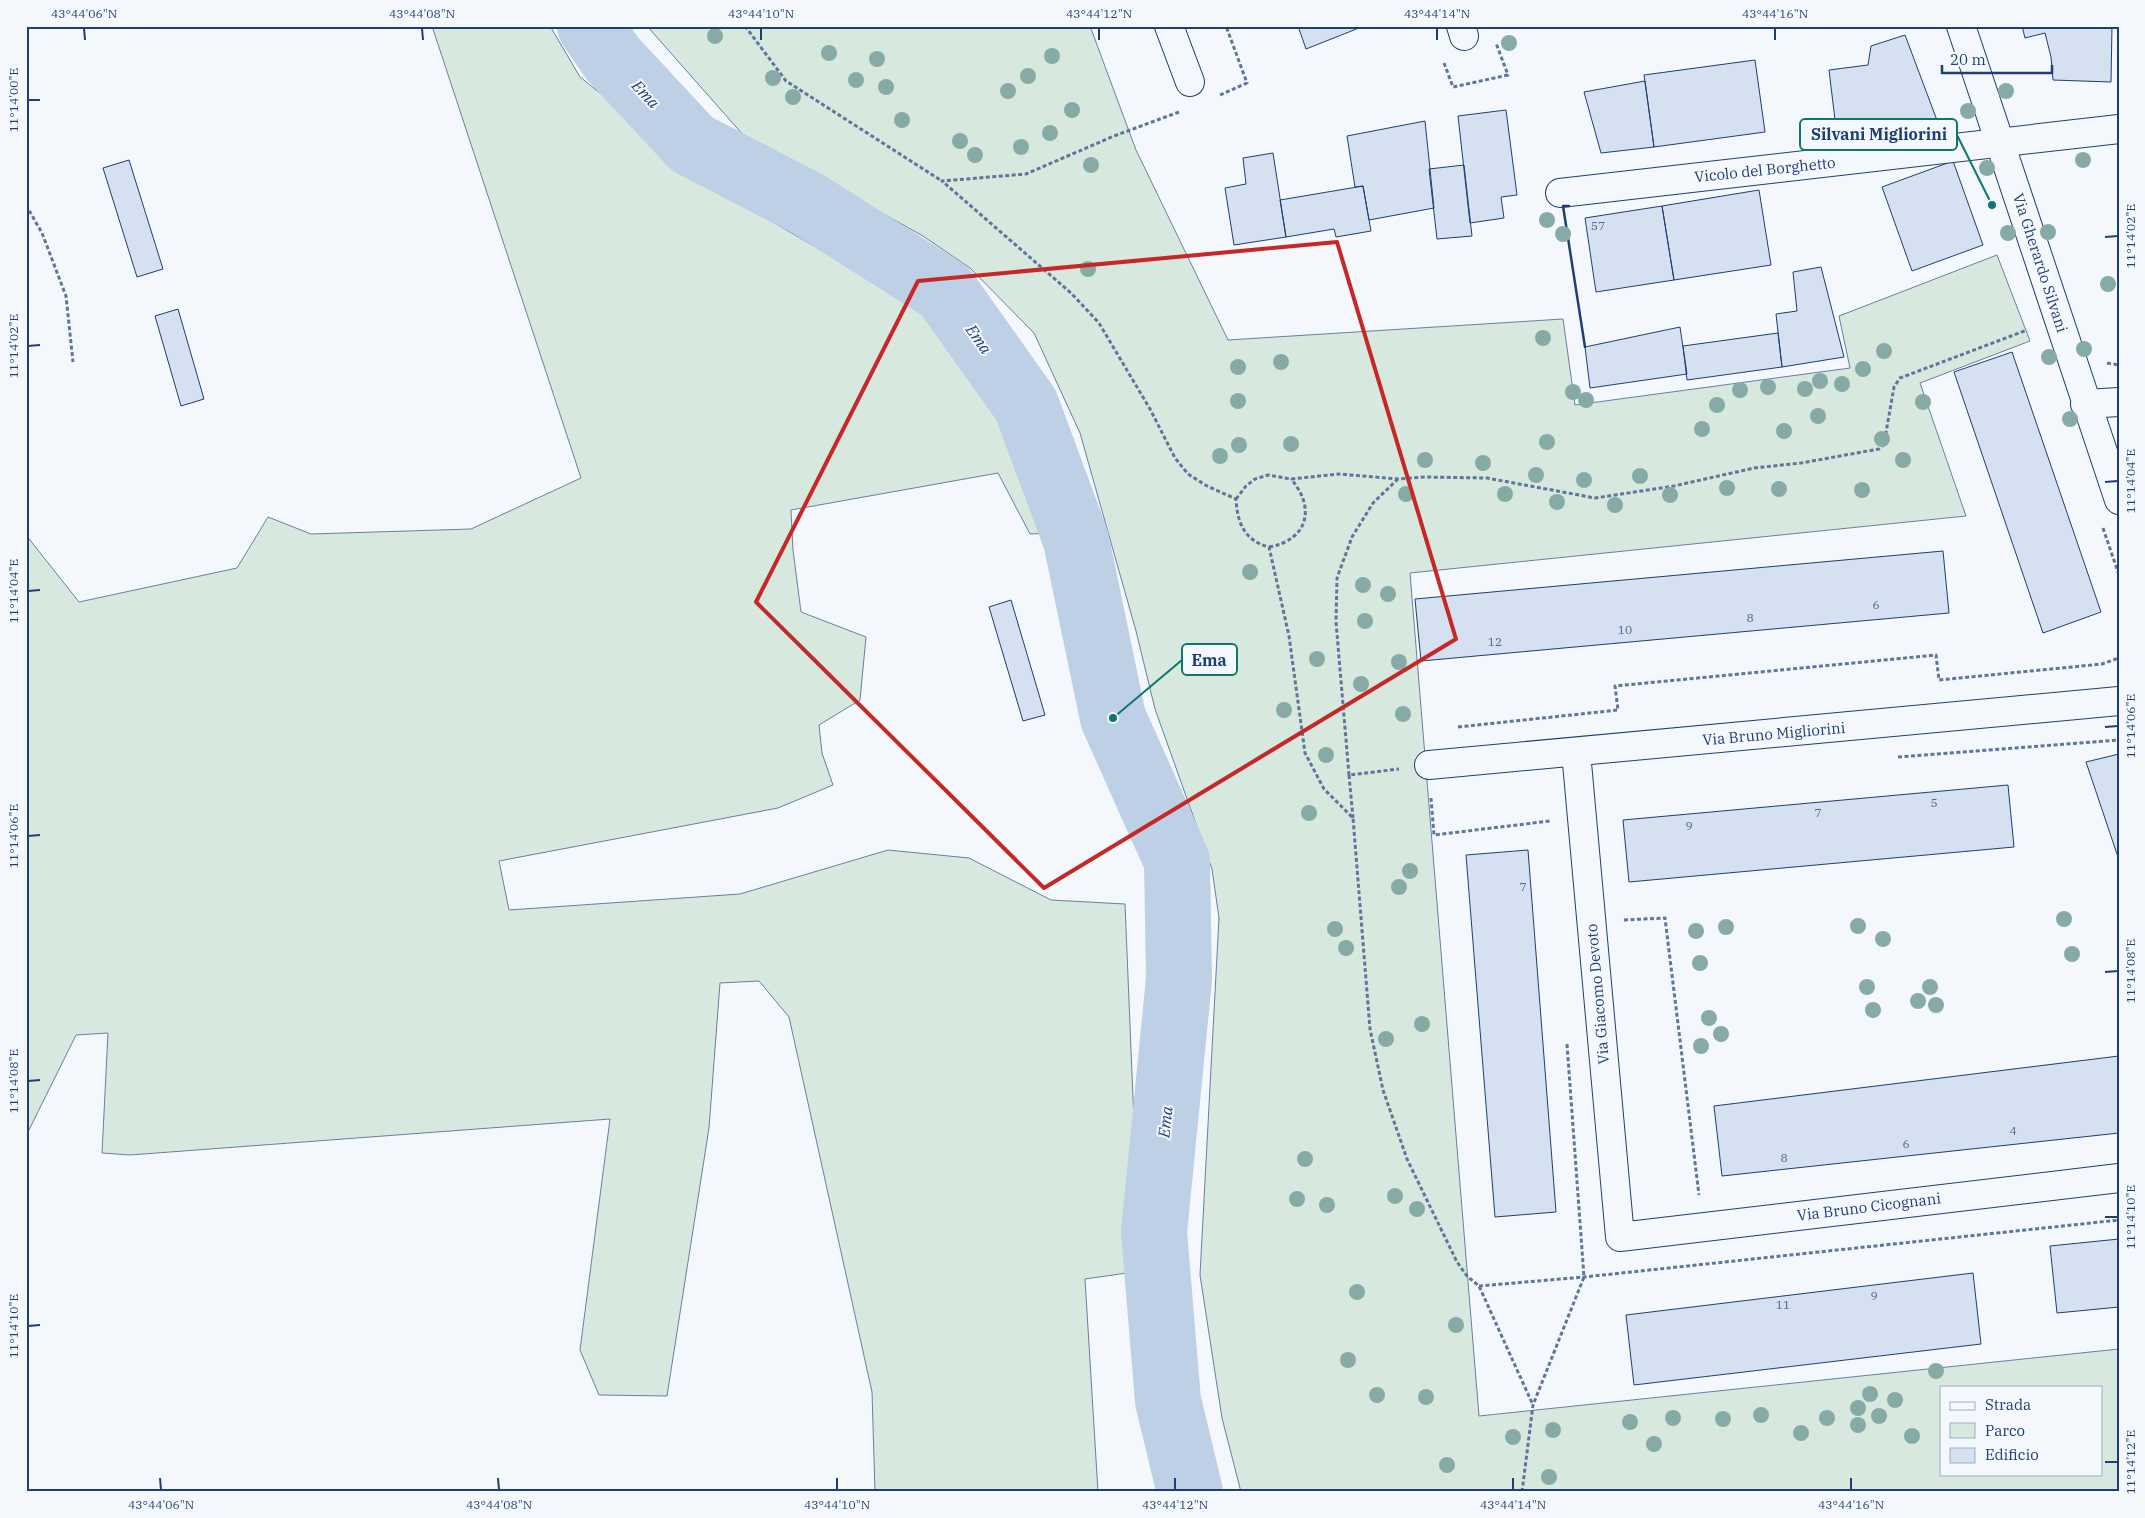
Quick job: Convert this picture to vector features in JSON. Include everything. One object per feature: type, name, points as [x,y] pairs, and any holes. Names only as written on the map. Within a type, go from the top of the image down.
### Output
[{"type":"street","points":[[1169,26],[1194,94]]},
{"type":"street","name":"Via Gherardo Silvani","points":[[1961,26],[2119,500]]},
{"type":"street","name":"Vicolo del Borghetto","points":[[1560,193],[2119,129]]},
{"type":"street","points":[[2086,404],[2119,402]]},
{"type":"street","name":"Via Bruno Migliorini","points":[[1429,765],[2119,701]]},
{"type":"street","name":"Via Giacomo Devoto","points":[[1576,752],[1620,1237]]},
{"type":"street","name":"Via Bruno Cicognani","points":[[1620,1237],[2119,1178]]},
{"type":"path","points":[[746,26],[786,81],[942,181],[1071,293],[1099,323],[1150,409],[1176,458],[1188,474],[1207,486],[1236,499]]},
{"type":"path","points":[[942,181],[1026,174],[1114,136],[1194,94],[1246,83],[1226,26]]},
{"type":"path","points":[[1493,34],[1508,75]]},
{"type":"path","points":[[26,205],[42,233],[66,296],[73,362]]},
{"type":"path","points":[[1291,479],[1300,490],[1306,511],[1304,522],[1298,533],[1279,545],[1269,547],[1252,540],[1239,523],[1236,499],[1255,478],[1268,475],[1291,479],[1339,474],[1398,479],[1424,477],[1487,478],[1595,498],[1674,486],[1754,468],[1801,463],[1879,449],[1884,444],[1894,387],[1900,378],[2058,319]]},
{"type":"path","points":[[1398,479],[1373,503],[1352,537],[1337,578],[1336,622],[1370,1029],[1383,1090],[1407,1159],[1457,1262],[1467,1276],[1479,1286],[1533,1406]]},
{"type":"path","points":[[1269,547],[1289,636],[1305,753],[1324,790],[1353,818]]},
{"type":"path","points":[[1455,727],[1618,710],[1615,686],[1936,655],[1939,680],[2102,664],[2119,658]]},
{"type":"path","points":[[1891,758],[2119,740]]},
{"type":"path","points":[[1349,775],[1429,765],[1434,835],[1550,821],[1551,831]]},
{"type":"path","points":[[1624,911],[1624,920],[1664,918],[1699,1198]]},
{"type":"path","points":[[1522,1492],[1533,1406],[1584,1277],[1566,1041]]},
{"type":"path","points":[[1479,1286],[1584,1277],[2119,1220]]},
{"type":"highlighted area","points":[[1337,242],[1456,639],[1044,888],[756,602],[918,281]]},
{"type":"green space","points":[[432,26],[550,26],[580,77],[729,196],[934,317],[983,377],[1027,458],[1053,533],[1030,534],[998,473],[791,510],[793,550],[801,612],[866,637],[860,700],[819,725],[822,753],[833,785],[778,808],[499,861],[509,910],[740,894],[888,850],[969,858],[1051,900],[1125,904],[1135,1147],[1127,1273],[1085,1279],[1098,1492],[875,1492],[872,1392],[789,1017],[759,981],[720,983],[709,1128],[667,1396],[599,1395],[580,1350],[610,1119],[130,1155],[102,1153],[108,1033],[76,1035],[26,1136],[26,535],[79,602],[237,568],[268,517],[311,534],[471,529],[581,478]]},
{"type":"green space","points":[[647,26],[1090,26],[1136,150],[1228,340],[1563,319],[1575,405],[1850,368],[1839,316],[1997,255],[2030,341],[1920,383],[1966,516],[1410,573],[1479,1416],[2119,1349],[2119,1492],[1241,1492],[1222,1418],[1200,1275],[1219,918],[1212,869],[1155,709],[1136,631],[1080,433],[1034,333],[970,268],[923,236],[744,136]]},
{"type":"building","points":[[1298,26],[1364,26],[1306,49]]},
{"type":"building","points":[[2022,26],[2112,26],[2111,82],[2053,80],[2051,57],[2045,33],[2025,38]]},
{"type":"building","points":[[1905,35],[1938,123],[1836,128],[1829,70],[1868,65],[1871,46]]},
{"type":"building","points":[[1755,60],[1765,132],[1654,147],[1644,75]]},
{"type":"building","points":[[1645,81],[1654,147],[1601,153],[1584,92]]},
{"type":"building","points":[[1506,110],[1517,195],[1501,197],[1504,218],[1470,223],[1458,116]]},
{"type":"building","points":[[1425,121],[1434,208],[1369,220],[1363,186],[1355,187],[1347,136]]},
{"type":"building","points":[[1273,153],[1286,237],[1234,245],[1225,188],[1246,184],[1243,158]]},
{"type":"building","points":[[129,160],[163,269],[137,277],[103,168]]},
{"type":"building","points":[[1953,161],[1983,245],[1912,271],[1882,187]]},
{"type":"building","points":[[1464,165],[1472,236],[1437,239],[1429,169]]},
{"type":"building","points":[[1363,186],[1371,231],[1336,237],[1334,229],[1286,237],[1280,200]]},
{"type":"building","points":[[1759,190],[1771,265],[1674,280],[1662,206]]},
{"type":"building","points":[[1662,206],[1674,280],[1596,292],[1585,218]]},
{"type":"building","points":[[1821,267],[1844,357],[1782,367],[1776,314],[1797,311],[1793,272]]},
{"type":"building","points":[[178,309],[204,399],[181,406],[155,316]]},
{"type":"building","points":[[1680,327],[1687,374],[1590,388],[1585,347]]},
{"type":"building","points":[[1778,333],[1782,367],[1687,380],[1683,346]]},
{"type":"building","points":[[2012,352],[2101,612],[2043,633],[1954,372]]},
{"type":"building","points":[[1943,551],[1949,613],[1421,661],[1415,599]]},
{"type":"building","points":[[1011,600],[1045,715],[1023,721],[989,607]]},
{"type":"building","points":[[2119,754],[2119,860],[2086,762]]},
{"type":"building","points":[[2008,785],[2014,847],[1629,882],[1623,820]]},
{"type":"building","points":[[1528,850],[1556,1212],[1495,1217],[1466,855]]},
{"type":"building","points":[[2119,1056],[2119,1133],[1722,1176],[1714,1106]]},
{"type":"building","points":[[2119,1239],[2119,1307],[2057,1313],[2050,1246]]},
{"type":"building","points":[[1973,1273],[1981,1344],[1634,1385],[1626,1315]]},
{"type":"waterway","name":"Ema","points":[[590,26],[612,58],[692,144],[808,204],[945,291],[1026,405],[1076,540],[1113,718],[1177,861],[1179,979],[1154,1232],[1168,1401],[1190,1492]]},
{"type":"wall","points":[[1569,206],[1563,206],[1585,347]]},
{"type":"place","name":"Silvani Migliorini","points":[[1992,205]]},
{"type":"place","name":"Ema","points":[[1113,718]]}]
